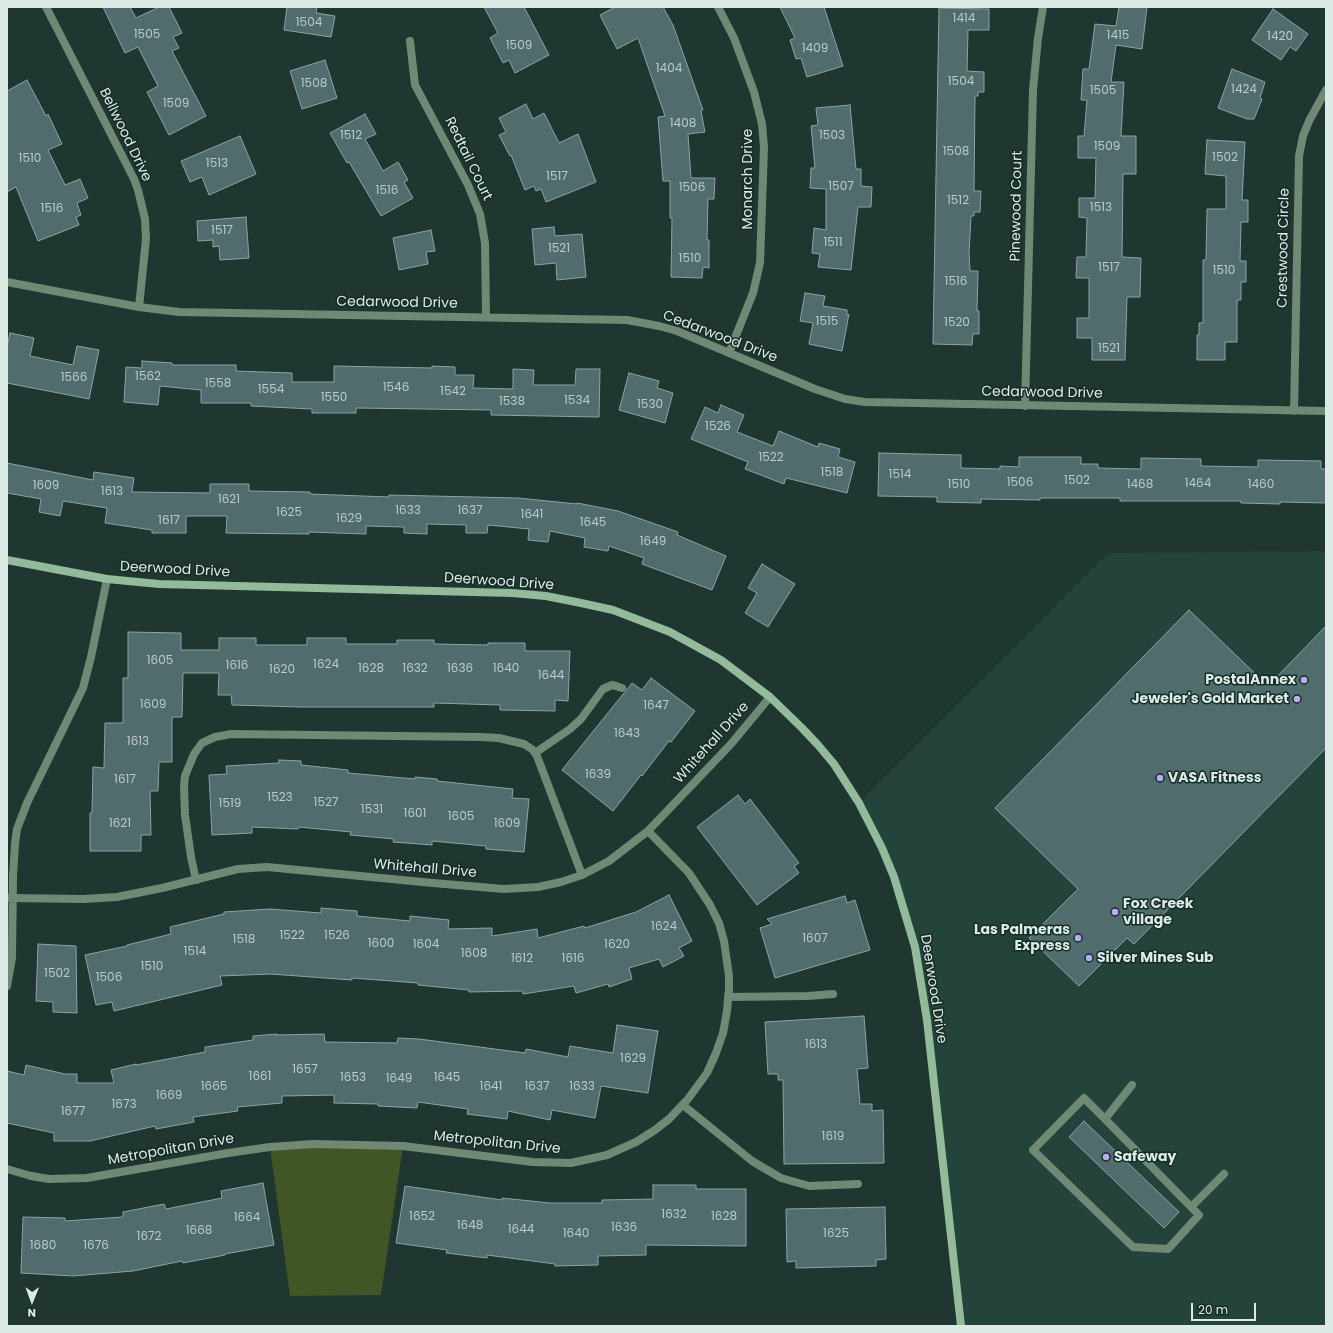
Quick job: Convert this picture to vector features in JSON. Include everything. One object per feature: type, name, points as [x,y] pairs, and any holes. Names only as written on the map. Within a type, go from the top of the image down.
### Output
[{"type":"street","name":"Bellwood Drive","points":[[46,7],[134,179],[138,190],[145,219],[146,238],[139,307]]},
{"type":"street","name":"Monarch Drive","points":[[718,7],[734,38],[751,81],[760,114],[764,147],[760,263],[753,293],[729,353]]},
{"type":"street","name":"Pinewood Court","points":[[1024,406],[1033,90],[1038,38],[1043,7]]},
{"type":"street","name":"Redtail Court","points":[[410,41],[415,85],[468,185],[480,214],[485,243],[486,317]]},
{"type":"street","name":"Crestwood Circle","points":[[1294,411],[1299,156],[1307,126],[1316,106],[1326,90]]},
{"type":"street","name":"Cedarwood Drive","points":[[7,282],[139,307],[179,312],[620,319],[641,322],[676,331],[827,393],[858,401],[873,403],[1326,411]]},
{"type":"street","name":"Deerwood Drive","points":[[7,560],[107,579],[159,584],[512,593],[546,596],[581,602],[613,610],[670,632],[721,660],[770,697],[802,728],[834,764],[859,803],[882,848],[894,877],[916,947],[927,1020],[961,1326]]},
{"type":"street","points":[[7,986],[12,958],[10,898],[17,829],[27,803],[79,699],[85,683],[107,579]]},
{"type":"street","points":[[535,753],[570,729],[581,719],[603,689],[612,685],[622,688]]},
{"type":"street","name":"Whitehall Drive","points":[[10,898],[117,898],[238,870],[267,867],[433,883],[517,889],[549,885],[582,875],[608,861],[648,831],[731,744],[770,697]]},
{"type":"street","points":[[196,880],[185,815],[185,776],[190,761],[202,743],[215,737],[231,734],[481,736],[514,740],[524,744],[535,753],[582,875]]},
{"type":"street","name":"Metropolitan Drive","points":[[7,1169],[31,1176],[49,1179],[87,1178],[228,1153],[295,1145],[321,1144],[409,1147],[533,1162],[571,1163],[607,1155],[631,1144],[655,1130],[669,1119],[696,1090],[707,1073],[723,1033],[728,997],[729,976],[724,941],[710,905],[689,873],[648,831]]},
{"type":"street","points":[[728,997],[808,996],[833,994]]},
{"type":"street","points":[[1105,1119],[1132,1085]]},
{"type":"street","points":[[1084,1098],[1105,1119],[1199,1215],[1168,1249],[1133,1247],[1033,1150],[1084,1098]]},
{"type":"street","points":[[683,1105],[752,1161],[781,1178],[809,1186],[858,1184]]},
{"type":"street","points":[[1191,1207],[1224,1174]]},
{"type":"shaded area","name":"Fox Creek village","points":[[1326,551],[1326,1326],[961,1326],[915,947],[894,877],[859,803],[1108,553]]},
{"type":"green space","points":[[403,1146],[381,1295],[290,1296],[270,1147]]},
{"type":"building","points":[[103,7],[130,7],[136,18],[159,7],[169,7],[182,33],[173,37],[179,48],[172,51],[206,116],[169,135],[147,92],[158,86],[138,47],[125,53]]},
{"type":"building","points":[[287,7],[317,7],[316,13],[335,16],[331,37],[284,30]]},
{"type":"building","points":[[484,7],[524,7],[549,55],[515,73],[509,60],[503,63],[490,38],[498,33]]},
{"type":"building","points":[[615,7],[663,7],[673,25],[703,110],[701,111],[705,132],[688,134],[691,178],[715,178],[714,199],[708,199],[707,240],[709,240],[709,268],[703,267],[702,278],[671,277],[672,218],[670,218],[670,181],[663,181],[658,117],[665,116],[638,38],[617,49],[600,15]]},
{"type":"building","points":[[780,7],[824,7],[843,66],[807,77],[801,58],[796,59],[790,40],[795,38]]},
{"type":"building","points":[[1119,7],[1147,7],[1142,49],[1116,45],[1111,82],[1124,82],[1121,136],[1136,136],[1136,174],[1123,174],[1122,257],[1141,258],[1140,297],[1127,297],[1125,360],[1092,360],[1092,338],[1077,338],[1077,318],[1089,318],[1089,278],[1076,278],[1077,257],[1086,257],[1087,218],[1079,217],[1079,198],[1095,198],[1096,158],[1078,158],[1078,136],[1084,136],[1087,100],[1081,100],[1083,69],[1089,69],[1095,24],[1116,26]]},
{"type":"building","points":[[939,8],[989,9],[989,30],[968,30],[967,71],[984,72],[984,92],[978,92],[978,96],[975,96],[974,191],[981,191],[980,212],[974,212],[974,216],[971,216],[969,253],[970,271],[978,271],[977,311],[979,311],[979,334],[973,334],[972,345],[933,344]]},
{"type":"building","points":[[1273,9],[1308,34],[1296,51],[1290,47],[1281,60],[1252,40]]},
{"type":"building","points":[[325,60],[337,98],[302,109],[290,71]]},
{"type":"building","points":[[1232,69],[1265,82],[1260,98],[1262,99],[1254,119],[1247,119],[1218,108]]},
{"type":"building","points":[[27,80],[46,116],[48,114],[62,144],[48,150],[65,185],[80,179],[88,198],[77,203],[81,215],[76,217],[79,225],[38,241],[16,187],[7,192],[7,91]]},
{"type":"building","points":[[526,104],[533,119],[544,113],[559,143],[578,134],[596,182],[546,202],[541,189],[536,191],[534,186],[525,190],[511,155],[510,156],[499,135],[506,132],[499,118]]},
{"type":"building","points":[[850,105],[856,169],[861,169],[861,186],[872,187],[871,207],[858,207],[851,270],[818,267],[820,254],[812,253],[814,228],[826,230],[826,189],[810,188],[811,168],[815,168],[811,126],[818,125],[816,108]]},
{"type":"building","points":[[365,114],[376,134],[365,139],[383,171],[398,162],[408,180],[404,182],[413,198],[381,216],[349,162],[347,163],[330,133]]},
{"type":"building","points":[[240,136],[256,174],[209,195],[202,177],[190,182],[181,161]]},
{"type":"building","points":[[1207,140],[1245,142],[1242,200],[1248,200],[1248,222],[1241,222],[1240,261],[1246,261],[1246,282],[1241,282],[1241,300],[1237,300],[1237,342],[1225,342],[1225,360],[1197,360],[1197,335],[1199,335],[1199,323],[1203,323],[1203,260],[1206,260],[1207,209],[1226,209],[1226,176],[1205,174]]},
{"type":"building","points":[[246,217],[249,258],[220,260],[219,246],[213,247],[213,240],[198,241],[197,221]]},
{"type":"building","points":[[554,227],[555,236],[582,234],[586,277],[557,280],[556,263],[535,265],[532,229]]},
{"type":"building","points":[[431,230],[435,251],[426,252],[428,264],[399,270],[393,238]]},
{"type":"building","points":[[805,293],[825,296],[823,306],[847,310],[847,316],[849,314],[842,351],[809,344],[813,323],[800,321]]},
{"type":"building","points":[[10,333],[34,338],[30,356],[73,365],[77,346],[99,350],[89,399],[7,383],[7,347]]},
{"type":"building","points":[[142,361],[172,363],[172,365],[236,365],[236,371],[292,373],[292,382],[334,382],[334,366],[455,367],[455,375],[474,375],[473,388],[513,389],[513,369],[534,370],[533,385],[575,385],[576,369],[600,369],[599,417],[491,415],[491,410],[356,408],[356,413],[312,413],[312,409],[251,406],[251,403],[201,403],[201,390],[160,386],[158,405],[124,402],[126,367],[142,368]]},
{"type":"building","points":[[629,373],[659,381],[657,388],[673,393],[665,423],[619,410]]},
{"type":"building","points":[[721,405],[744,415],[737,432],[773,446],[779,431],[818,447],[819,443],[840,449],[838,457],[855,462],[847,493],[786,478],[784,484],[745,469],[748,462],[691,439],[705,407],[718,413]]},
{"type":"building","points":[[879,453],[961,455],[961,468],[1000,469],[1000,466],[1019,467],[1019,457],[1081,457],[1081,464],[1098,464],[1098,468],[1141,469],[1141,458],[1201,459],[1201,466],[1258,467],[1258,460],[1321,461],[1321,469],[1326,469],[1326,503],[1280,502],[1280,504],[1241,503],[1241,501],[1120,501],[1120,498],[1040,498],[1040,500],[981,499],[981,503],[937,502],[937,497],[878,496]]},
{"type":"building","points":[[7,463],[93,480],[94,472],[134,478],[132,492],[210,493],[210,484],[249,484],[249,491],[310,492],[310,494],[389,497],[389,495],[518,498],[577,503],[618,511],[678,532],[677,535],[726,556],[712,590],[642,564],[644,558],[609,546],[608,551],[584,547],[585,538],[550,531],[548,542],[528,540],[529,529],[488,525],[487,533],[466,533],[466,525],[427,524],[427,534],[404,533],[404,527],[366,526],[366,534],[309,532],[309,534],[226,533],[227,516],[186,516],[186,533],[152,533],[152,530],[105,523],[107,508],[63,501],[60,516],[39,512],[41,499],[7,493]]},
{"type":"building","points":[[762,564],[795,584],[768,627],[745,613],[757,593],[748,588]]},
{"type":"building","name":"VASA Fitness","points":[[1189,610],[1268,686],[1326,626],[1326,748],[1134,944],[1127,938],[1079,986],[1029,938],[1078,889],[995,808]]},
{"type":"building","points":[[128,632],[181,633],[181,650],[219,650],[219,638],[256,638],[256,645],[307,645],[307,638],[346,638],[346,644],[397,644],[397,640],[434,640],[434,644],[488,645],[488,643],[525,643],[525,651],[570,651],[568,701],[555,700],[555,711],[500,710],[500,705],[434,703],[434,707],[300,707],[232,705],[231,695],[218,695],[219,673],[183,673],[182,717],[172,717],[172,762],[159,762],[158,791],[150,791],[151,835],[141,835],[141,851],[90,851],[90,813],[92,813],[93,767],[104,768],[105,723],[123,723],[123,678],[128,678]]},
{"type":"building","points":[[651,678],[695,711],[613,811],[562,770],[632,683],[642,690]]},
{"type":"building","points":[[279,760],[301,761],[301,765],[348,770],[348,773],[415,779],[415,777],[437,779],[437,781],[513,789],[512,798],[529,799],[524,852],[486,849],[486,846],[432,841],[432,845],[393,842],[394,839],[350,835],[351,832],[299,827],[298,829],[252,827],[252,833],[212,835],[209,775],[227,774],[226,766],[279,763]]},
{"type":"building","points":[[738,795],[745,804],[750,799],[799,863],[794,866],[799,873],[757,905],[697,827]]},
{"type":"building","points":[[669,895],[692,941],[679,948],[684,956],[663,967],[659,959],[629,968],[632,979],[609,987],[608,984],[576,993],[574,986],[523,994],[522,991],[469,992],[469,990],[418,985],[418,983],[271,974],[220,976],[222,985],[114,1011],[112,1002],[96,1005],[85,955],[127,946],[171,934],[170,927],[224,914],[224,912],[270,909],[321,913],[321,908],[357,911],[357,916],[410,921],[410,916],[449,920],[448,929],[492,928],[492,936],[537,929],[538,938],[584,926],[585,928],[636,912]]},
{"type":"building","points":[[845,896],[847,903],[855,900],[870,950],[775,978],[760,928],[772,924],[767,919]]},
{"type":"building","points":[[38,944],[76,946],[77,1013],[53,1012],[53,1002],[36,1001]]},
{"type":"building","points":[[864,1016],[868,1068],[857,1069],[860,1104],[872,1104],[872,1111],[883,1110],[884,1163],[784,1164],[783,1080],[778,1080],[778,1074],[768,1074],[765,1022]]},
{"type":"building","points":[[617,1025],[658,1031],[648,1093],[601,1086],[595,1118],[552,1110],[550,1120],[508,1111],[507,1119],[467,1114],[468,1109],[418,1102],[417,1108],[378,1106],[378,1104],[334,1103],[334,1095],[282,1096],[282,1103],[237,1107],[238,1111],[193,1117],[194,1122],[156,1129],[155,1126],[90,1141],[54,1141],[54,1133],[7,1123],[7,1071],[24,1075],[26,1065],[65,1074],[77,1074],[77,1083],[114,1083],[111,1070],[205,1052],[205,1047],[253,1040],[253,1036],[277,1034],[324,1034],[325,1042],[397,1043],[398,1038],[419,1039],[525,1053],[526,1049],[568,1057],[570,1046],[613,1053]]},
{"type":"building","name":"Safeway","points":[[1084,1121],[1179,1212],[1164,1228],[1069,1137]]},
{"type":"building","points":[[263,1183],[274,1245],[133,1271],[73,1276],[21,1273],[23,1217],[65,1218],[65,1221],[123,1217],[123,1212],[164,1204],[166,1209],[222,1198],[221,1191]]},
{"type":"building","points":[[653,1185],[696,1185],[696,1189],[746,1189],[746,1246],[646,1245],[646,1255],[598,1256],[598,1265],[555,1266],[555,1264],[487,1255],[487,1258],[446,1253],[447,1250],[396,1243],[405,1186],[502,1200],[502,1198],[550,1203],[602,1203],[602,1200],[653,1199]]},
{"type":"building","points":[[885,1207],[886,1259],[876,1260],[876,1266],[796,1268],[796,1261],[787,1262],[786,1209]]},
{"type":"place","name":"PostalAnnex","points":[[1304,680]]},
{"type":"place","name":"Jeweler's Gold Market","points":[[1297,699]]},
{"type":"place","name":"VASA Fitness","points":[[1160,778]]},
{"type":"place","name":"Fox Creek village","points":[[1115,912]]},
{"type":"place","name":"Las Palmeras Express","points":[[1078,938]]},
{"type":"place","name":"Silver Mines Sub","points":[[1089,958]]},
{"type":"place","name":"Safeway","points":[[1106,1157]]}]
